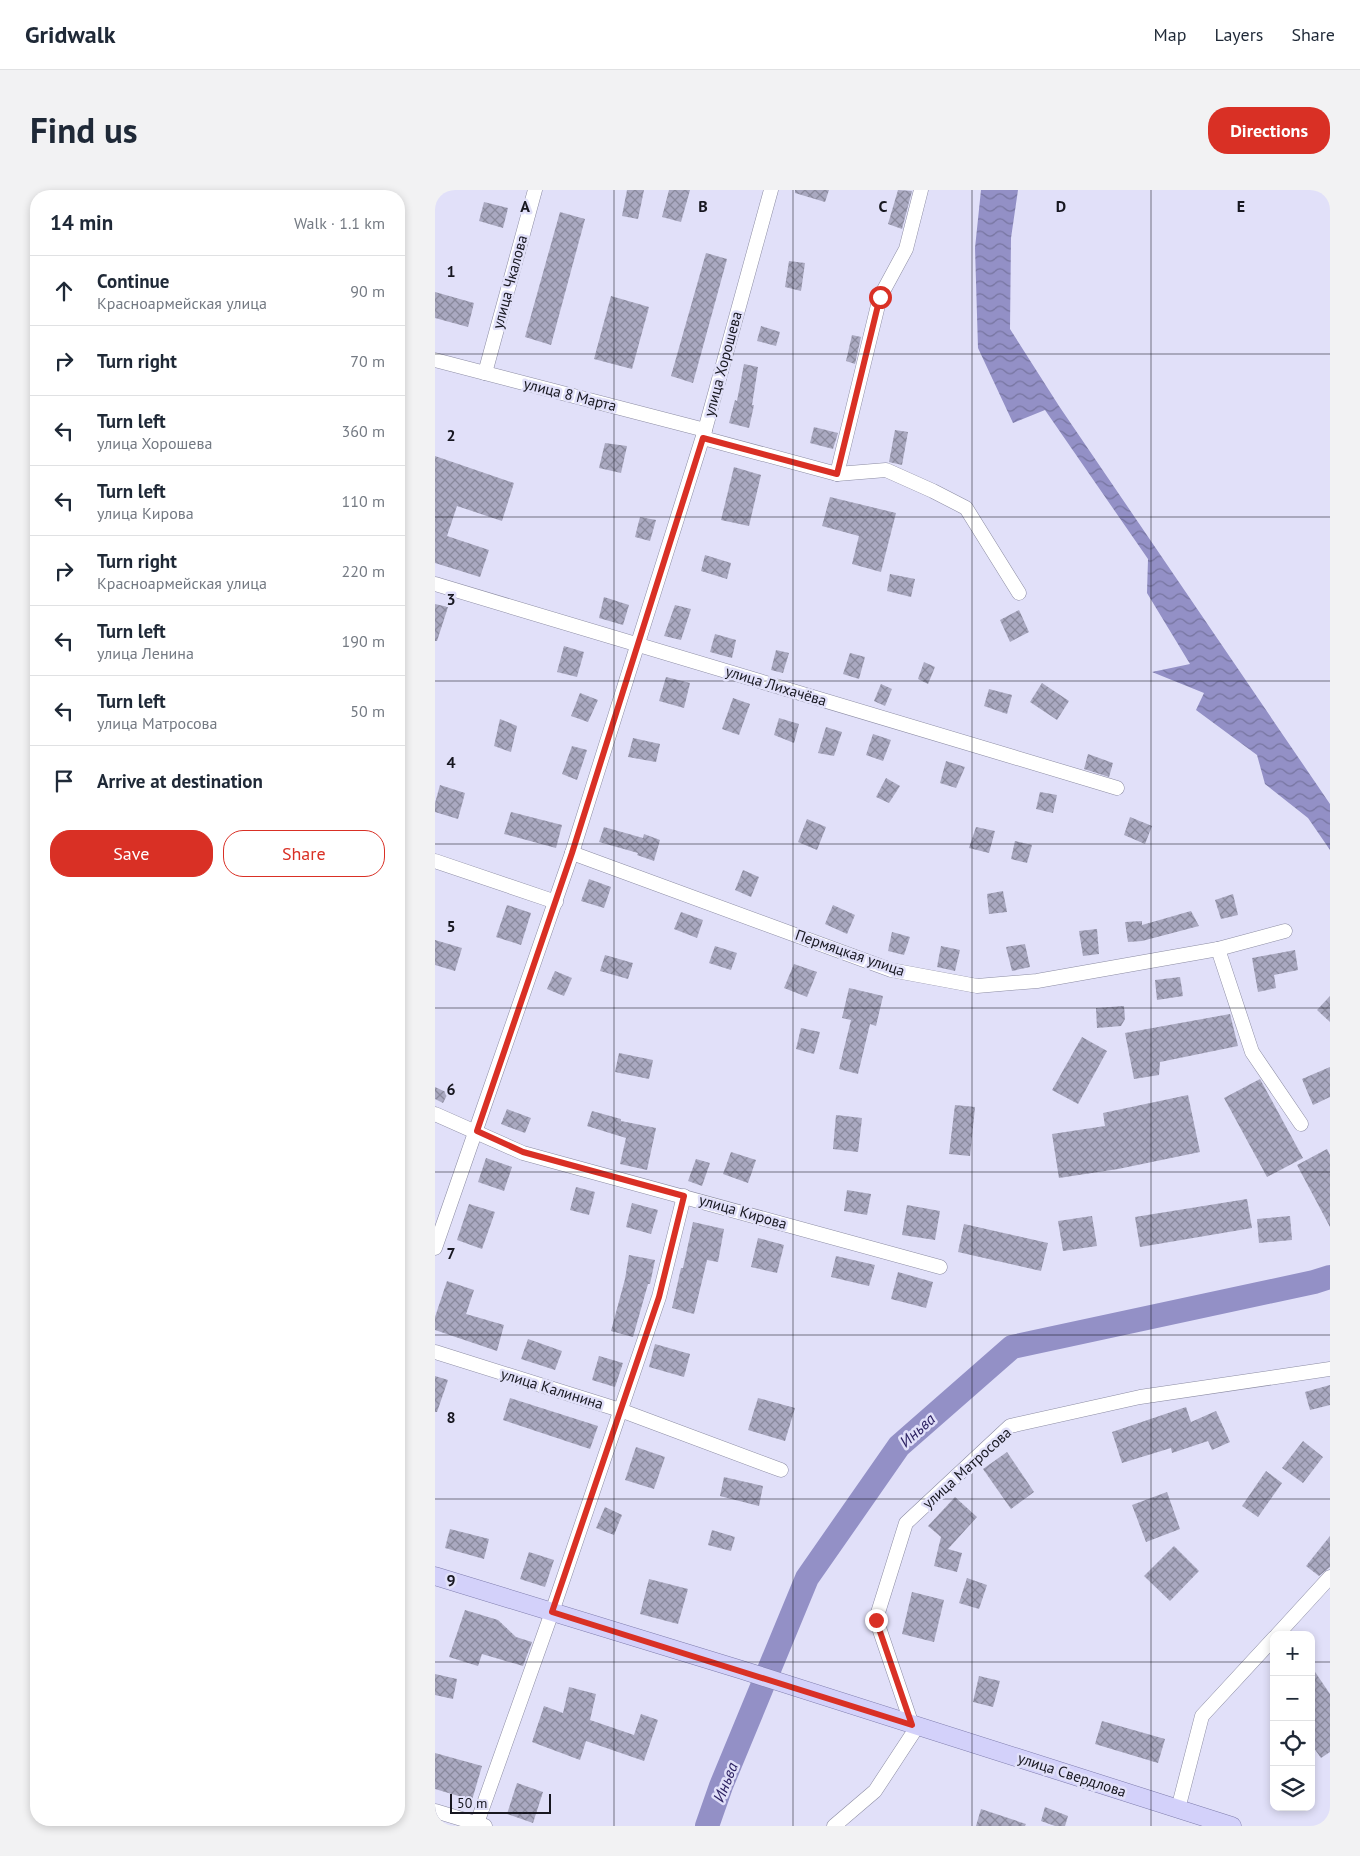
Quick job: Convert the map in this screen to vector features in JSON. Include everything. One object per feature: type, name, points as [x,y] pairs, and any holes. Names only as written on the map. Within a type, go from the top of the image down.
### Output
[{"type":"main road","name":"улица Свердлова","points":[[435,1576],[741,1670],[1232,1826]]},
{"type":"street","name":"улица Чкалова","points":[[485,373],[535,190]]},
{"type":"street","name":"улица Хорошева","points":[[435,1248],[572,853],[704,434],[771,190]]},
{"type":"street","points":[[837,474],[880,297],[906,249],[921,190]]},
{"type":"street","name":"улица 8 Марта","points":[[435,360],[704,434],[837,474],[886,470],[966,508],[1019,593]]},
{"type":"street","name":"улица Лихачёва","points":[[435,584],[1117,788]]},
{"type":"street","name":"Пермяцкая улица","points":[[572,853],[891,970],[977,986],[1037,981],[1218,949],[1285,931]]},
{"type":"street","points":[[435,861],[556,902]]},
{"type":"street","points":[[1218,949],[1252,1052],[1301,1124]]},
{"type":"street","name":"улица Кирова","points":[[435,1114],[523,1152],[940,1267]]},
{"type":"street","points":[[435,1811],[479,1825],[659,1297],[684,1196]]},
{"type":"street","name":"улица Калинина","points":[[435,1352],[620,1410],[781,1470]]},
{"type":"street","name":"улица Матросова","points":[[915,1726],[876,1620],[906,1523],[1011,1426],[1140,1397],[1330,1368]]},
{"type":"street","points":[[1281,1631],[1330,1578]]},
{"type":"street","points":[[1178,1809],[1202,1716],[1270,1642]]},
{"type":"street","points":[[834,1826],[875,1791],[915,1726]]},
{"type":"water","points":[[981,190],[1018,190],[1011,238],[1010,329],[1059,406],[1330,804],[1330,850],[1308,818],[1265,784],[1257,755],[1196,710],[1204,693],[1152,672],[1190,664],[1147,593],[1148,559],[1045,410],[1013,423],[978,348],[975,248]]},
{"type":"building","points":[[627,190],[644,190],[638,219],[622,216]]},
{"type":"building","points":[[669,190],[690,190],[681,222],[662,217]]},
{"type":"building","points":[[795,190],[829,190],[825,202],[795,193]]},
{"type":"building","points":[[898,190],[912,191],[902,229],[888,224]]},
{"type":"building","points":[[484,202],[508,208],[503,228],[479,221]]},
{"type":"building","points":[[560,212],[585,219],[551,345],[525,337]]},
{"type":"building","points":[[706,253],[727,259],[693,383],[671,376]]},
{"type":"building","points":[[789,261],[805,263],[801,291],[785,287]]},
{"type":"building","points":[[435,292],[474,303],[468,327],[435,318]]},
{"type":"building","points":[[611,296],[649,307],[632,369],[594,359]]},
{"type":"building","points":[[761,326],[780,332],[776,346],[757,341]]},
{"type":"building","points":[[852,335],[861,337],[855,364],[846,361]]},
{"type":"building","points":[[744,364],[758,367],[752,405],[754,405],[749,428],[729,423],[735,400],[737,401]]},
{"type":"building","points":[[814,427],[838,433],[833,449],[810,443]]},
{"type":"building","points":[[895,430],[908,432],[902,465],[889,462]]},
{"type":"building","points":[[605,443],[627,446],[621,473],[599,468]]},
{"type":"building","points":[[435,456],[514,483],[502,521],[457,506],[447,536],[489,550],[480,577],[435,563]]},
{"type":"building","points":[[734,467],[761,475],[749,526],[721,520]]},
{"type":"building","points":[[830,497],[896,513],[881,572],[852,564],[859,536],[822,526]]},
{"type":"building","points":[[640,517],[656,520],[650,541],[635,537]]},
{"type":"building","points":[[705,555],[731,563],[727,579],[701,571]]},
{"type":"building","points":[[890,574],[915,579],[911,597],[887,591]]},
{"type":"building","points":[[604,597],[629,605],[623,625],[599,618]]},
{"type":"building","points":[[435,604],[448,607],[437,641],[435,641]]},
{"type":"building","points":[[675,605],[691,609],[681,640],[664,636]]},
{"type":"building","points":[[1019,610],[1029,632],[1010,642],[1000,620]]},
{"type":"building","points":[[715,634],[736,640],[732,658],[710,652]]},
{"type":"building","points":[[564,646],[584,652],[577,677],[557,672]]},
{"type":"building","points":[[776,650],[789,653],[783,673],[771,670]]},
{"type":"building","points":[[850,653],[865,657],[859,679],[843,674]]},
{"type":"building","points":[[924,662],[935,667],[928,684],[918,679]]},
{"type":"building","points":[[666,677],[690,683],[684,708],[659,701]]},
{"type":"building","points":[[1042,683],[1069,701],[1057,720],[1030,702]]},
{"type":"building","points":[[881,684],[892,689],[885,706],[874,701]]},
{"type":"building","points":[[989,689],[1012,695],[1007,714],[984,706]]},
{"type":"building","points":[[580,693],[598,700],[588,722],[571,716]]},
{"type":"building","points":[[733,698],[750,704],[739,735],[722,729]]},
{"type":"building","points":[[779,718],[799,724],[794,743],[774,735]]},
{"type":"building","points":[[500,719],[517,726],[511,752],[494,746]]},
{"type":"building","points":[[826,727],[842,732],[834,756],[818,753]]},
{"type":"building","points":[[873,734],[891,740],[883,761],[866,755]]},
{"type":"building","points":[[633,738],[660,744],[656,762],[628,757]]},
{"type":"building","points":[[572,746],[587,750],[577,780],[562,774]]},
{"type":"building","points":[[1088,754],[1113,763],[1109,777],[1084,769]]},
{"type":"building","points":[[946,761],[965,767],[956,788],[940,783]]},
{"type":"building","points":[[886,778],[900,786],[889,803],[876,797]]},
{"type":"building","points":[[440,785],[465,793],[458,819],[435,812],[435,803]]},
{"type":"building","points":[[1040,792],[1057,795],[1053,813],[1036,809]]},
{"type":"building","points":[[511,812],[562,825],[556,848],[504,834]]},
{"type":"building","points":[[1130,817],[1152,826],[1145,844],[1124,835]]},
{"type":"building","points":[[807,819],[826,827],[817,850],[798,842]]},
{"type":"building","points":[[604,827],[643,838],[644,834],[660,840],[654,861],[637,855],[638,853],[599,842]]},
{"type":"building","points":[[976,827],[995,831],[989,853],[969,848]]},
{"type":"building","points":[[1015,841],[1032,845],[1027,863],[1011,859]]},
{"type":"building","points":[[743,870],[759,877],[751,897],[735,890]]},
{"type":"building","points":[[589,879],[611,887],[604,908],[581,901]]},
{"type":"building","points":[[1003,891],[1007,912],[989,914],[987,894]]},
{"type":"building","points":[[1233,894],[1238,915],[1221,919],[1215,900]]},
{"type":"building","points":[[507,905],[531,913],[521,945],[496,937]]},
{"type":"building","points":[[833,905],[855,915],[847,934],[825,924]]},
{"type":"building","points":[[1191,911],[1199,926],[1142,941],[1128,942],[1125,922],[1142,921],[1142,925]]},
{"type":"building","points":[[681,912],[703,920],[697,938],[674,929]]},
{"type":"building","points":[[1097,929],[1099,954],[1083,956],[1079,931]]},
{"type":"building","points":[[892,932],[910,937],[904,955],[888,951]]},
{"type":"building","points":[[435,940],[462,948],[455,971],[435,965]]},
{"type":"building","points":[[1025,944],[1030,967],[1012,971],[1006,947]]},
{"type":"building","points":[[715,946],[737,953],[731,970],[709,963]]},
{"type":"building","points":[[941,946],[960,950],[955,971],[937,967]]},
{"type":"building","points":[[1295,950],[1298,970],[1274,975],[1276,988],[1258,992],[1252,958]]},
{"type":"building","points":[[605,955],[633,963],[628,979],[600,971]]},
{"type":"building","points":[[794,964],[817,972],[807,997],[784,988]]},
{"type":"building","points":[[555,971],[572,978],[564,996],[547,989]]},
{"type":"building","points":[[1180,977],[1183,996],[1157,1000],[1155,980]]},
{"type":"building","points":[[849,988],[883,996],[876,1026],[870,1024],[858,1074],[839,1069],[851,1020],[842,1018]]},
{"type":"building","points":[[1330,996],[1330,1022],[1317,1010]]},
{"type":"building","points":[[1124,1006],[1125,1019],[1121,1026],[1097,1028],[1096,1008]]},
{"type":"building","points":[[1230,1014],[1238,1046],[1160,1062],[1159,1075],[1134,1079],[1125,1033]]},
{"type":"building","points":[[801,1028],[820,1032],[814,1054],[796,1049]]},
{"type":"building","points":[[1082,1037],[1107,1051],[1078,1104],[1052,1090]]},
{"type":"building","points":[[619,1053],[653,1060],[649,1079],[615,1072]]},
{"type":"building","points":[[1330,1067],[1330,1097],[1313,1105],[1302,1079]]},
{"type":"building","points":[[1260,1079],[1303,1158],[1267,1177],[1224,1098]]},
{"type":"building","points":[[435,1087],[448,1093],[443,1103],[435,1099]]},
{"type":"building","points":[[1188,1095],[1200,1152],[1118,1169],[1059,1178],[1052,1134],[1105,1126],[1103,1113]]},
{"type":"building","points":[[955,1105],[975,1107],[970,1156],[949,1154]]},
{"type":"building","points":[[507,1109],[531,1118],[525,1133],[501,1124]]},
{"type":"building","points":[[592,1111],[621,1119],[621,1121],[656,1128],[647,1170],[620,1164],[626,1138],[587,1126]]},
{"type":"building","points":[[836,1115],[862,1118],[858,1152],[833,1149]]},
{"type":"building","points":[[1327,1149],[1330,1155],[1330,1227],[1297,1165]]},
{"type":"building","points":[[731,1152],[756,1160],[748,1183],[723,1174]]},
{"type":"building","points":[[486,1158],[512,1167],[504,1191],[478,1182]]},
{"type":"building","points":[[696,1159],[710,1163],[702,1186],[688,1181]]},
{"type":"building","points":[[576,1187],[595,1192],[589,1215],[570,1210]]},
{"type":"building","points":[[847,1190],[871,1194],[867,1215],[844,1211]]},
{"type":"building","points":[[1247,1199],[1252,1228],[1140,1247],[1135,1217]]},
{"type":"building","points":[[632,1203],[658,1210],[651,1234],[626,1227]]},
{"type":"building","points":[[469,1204],[495,1212],[482,1249],[457,1240]]},
{"type":"building","points":[[907,1205],[940,1211],[935,1240],[902,1235]]},
{"type":"building","points":[[1092,1216],[1097,1246],[1063,1251],[1058,1221]]},
{"type":"building","points":[[1290,1216],[1292,1240],[1259,1243],[1257,1219]]},
{"type":"building","points":[[693,1222],[724,1229],[718,1262],[707,1260],[694,1314],[672,1308]]},
{"type":"building","points":[[964,1224],[1048,1243],[1041,1271],[958,1252]]},
{"type":"building","points":[[758,1238],[784,1245],[777,1273],[751,1267]]},
{"type":"building","points":[[629,1255],[655,1260],[650,1284],[648,1284],[633,1337],[611,1331],[625,1279]]},
{"type":"building","points":[[836,1256],[875,1265],[869,1286],[831,1277]]},
{"type":"building","points":[[898,1272],[933,1282],[926,1308],[891,1299]]},
{"type":"building","points":[[447,1281],[474,1290],[466,1314],[504,1325],[497,1351],[435,1330],[435,1317]]},
{"type":"building","points":[[528,1339],[562,1351],[555,1370],[521,1359]]},
{"type":"building","points":[[655,1344],[690,1354],[684,1377],[649,1367]]},
{"type":"building","points":[[599,1356],[623,1363],[615,1387],[592,1380]]},
{"type":"building","points":[[435,1376],[448,1380],[437,1412],[435,1412]]},
{"type":"building","points":[[1330,1385],[1330,1405],[1310,1410],[1305,1392]]},
{"type":"building","points":[[510,1398],[598,1426],[590,1449],[503,1420]]},
{"type":"building","points":[[758,1398],[795,1408],[785,1441],[748,1430]]},
{"type":"building","points":[[1186,1407],[1191,1422],[1216,1411],[1230,1442],[1212,1450],[1208,1441],[1172,1453],[1171,1448],[1122,1463],[1112,1432]]},
{"type":"building","points":[[1303,1441],[1323,1457],[1303,1483],[1282,1468]]},
{"type":"building","points":[[636,1447],[665,1457],[654,1489],[625,1480]]},
{"type":"building","points":[[1007,1452],[1034,1492],[1011,1509],[983,1469]]},
{"type":"building","points":[[1266,1471],[1282,1483],[1258,1517],[1242,1506]]},
{"type":"building","points":[[724,1477],[763,1486],[759,1506],[720,1496]]},
{"type":"building","points":[[1167,1492],[1180,1529],[1146,1542],[1132,1505]]},
{"type":"building","points":[[955,1497],[977,1517],[948,1549],[962,1553],[957,1572],[934,1566],[941,1537],[928,1526]]},
{"type":"building","points":[[605,1507],[622,1515],[614,1535],[596,1528]]},
{"type":"building","points":[[450,1529],[489,1539],[484,1559],[445,1548]]},
{"type":"building","points":[[712,1530],[735,1537],[731,1551],[708,1545]]},
{"type":"building","points":[[1330,1536],[1330,1567],[1319,1576],[1306,1566]]},
{"type":"building","points":[[1174,1546],[1199,1571],[1170,1601],[1144,1576]]},
{"type":"building","points":[[529,1552],[554,1560],[545,1587],[520,1579]]},
{"type":"building","points":[[967,1578],[987,1585],[979,1609],[959,1603]]},
{"type":"building","points":[[649,1579],[688,1589],[678,1624],[640,1614]]},
{"type":"building","points":[[912,1592],[944,1600],[934,1642],[902,1634]]},
{"type":"building","points":[[465,1610],[498,1620],[516,1637],[532,1642],[523,1666],[482,1654],[478,1666],[449,1657]]},
{"type":"building","points":[[1315,1672],[1330,1694],[1330,1752],[1321,1758],[1315,1750]]},
{"type":"building","points":[[435,1674],[457,1679],[453,1699],[435,1695]]},
{"type":"building","points":[[979,1676],[1000,1681],[993,1707],[973,1702]]},
{"type":"building","points":[[569,1687],[596,1694],[590,1720],[634,1735],[641,1714],[658,1720],[644,1761],[586,1741],[580,1760],[532,1742],[544,1706],[563,1713]]},
{"type":"building","points":[[1102,1721],[1165,1739],[1158,1763],[1095,1744]]},
{"type":"building","points":[[435,1753],[482,1766],[472,1800],[435,1789]]},
{"type":"building","points":[[517,1783],[543,1792],[533,1823],[507,1814]]},
{"type":"building","points":[[1045,1807],[1068,1816],[1065,1826],[1055,1826],[1041,1821]]},
{"type":"building","points":[[981,1809],[1026,1824],[1025,1826],[976,1826]]},
{"type":"waterway","name":"Иньва","points":[[707,1826],[721,1786],[807,1578],[899,1446],[1012,1347],[1330,1277]]},
{"type":"route","points":[[876,1620],[912,1725],[552,1612],[659,1297],[684,1196],[523,1152],[477,1131],[572,853],[703,438],[837,474],[880,297]]}]
